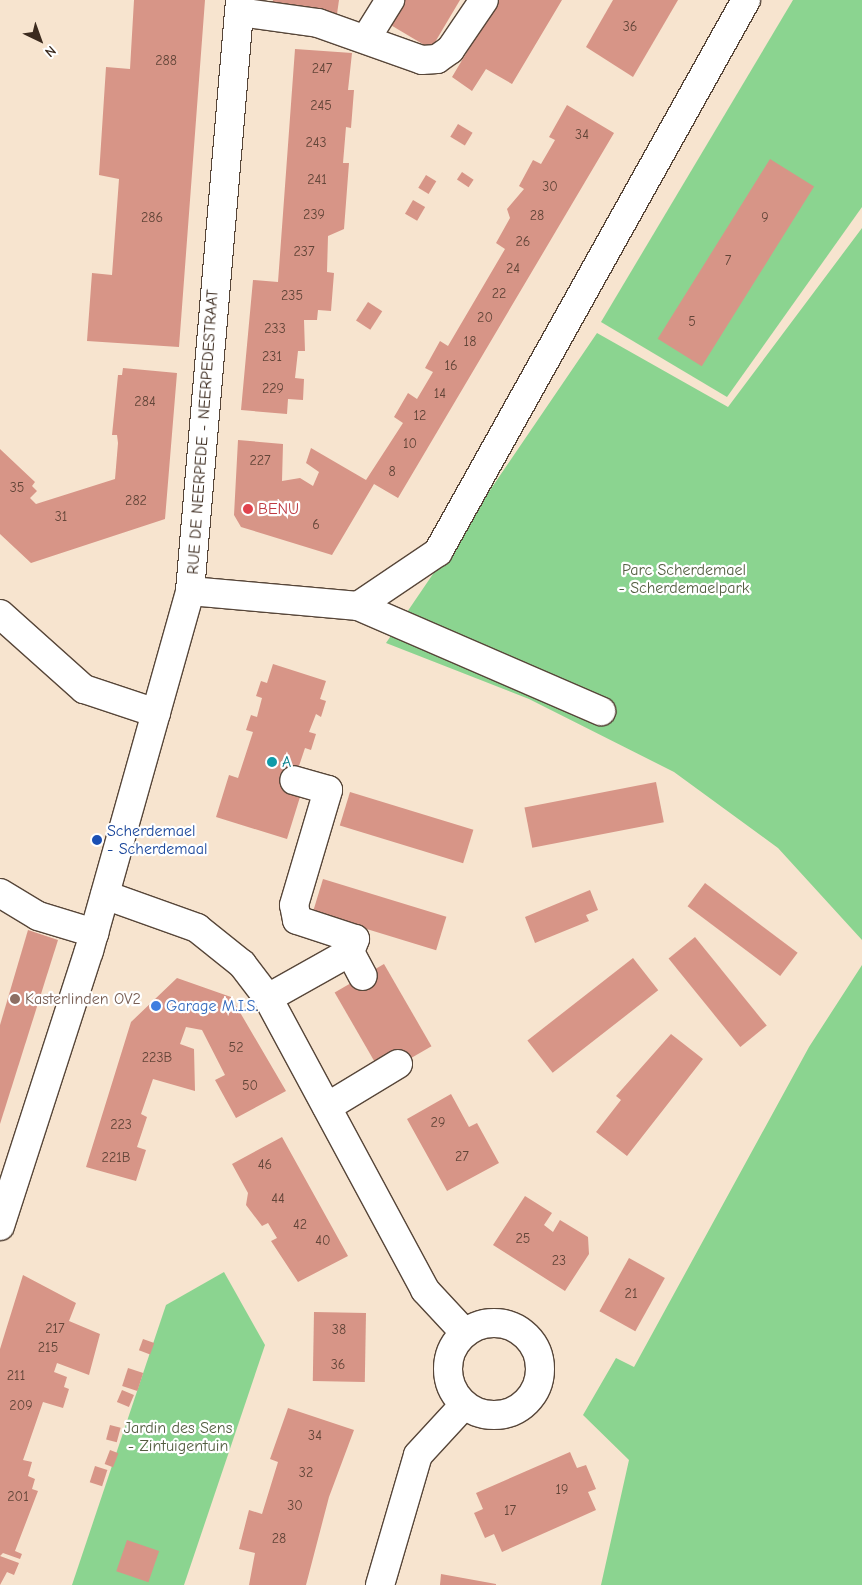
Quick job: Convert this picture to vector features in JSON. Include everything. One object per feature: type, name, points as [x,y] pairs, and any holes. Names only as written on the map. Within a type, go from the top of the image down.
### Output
[{"type":"street","points":[[367,37],[390,0]]},
{"type":"street","points":[[240,6],[318,22],[367,37],[422,60],[437,59],[450,50],[484,0]]},
{"type":"street","points":[[358,606],[438,552],[746,0]]},
{"type":"street","name":"RUE DE NEERPEDE - NEERPEDESTRAAT","points":[[0,1226],[94,933],[190,591],[240,6]]},
{"type":"street","points":[[190,591],[358,606],[601,711]]},
{"type":"street","points":[[0,614],[84,689],[156,713]]},
{"type":"street","points":[[268,998],[350,952],[356,939],[297,920],[294,905],[328,790],[294,780]]},
{"type":"street","points":[[0,893],[38,916],[94,933]]},
{"type":"street","points":[[105,895],[197,928],[242,964],[268,998],[425,1290],[464,1332]]},
{"type":"street","points":[[350,952],[363,976]]},
{"type":"street","points":[[327,1107],[398,1064]]},
{"type":"street","points":[[490,1322],[517,1328],[536,1348],[541,1375],[532,1398],[511,1413],[486,1416],[463,1406],[451,1389],[446,1369],[451,1349],[464,1332],[490,1322]]},
{"type":"street","points":[[380,1585],[418,1455],[463,1406]]},
{"type":"green space","points":[[793,0],[862,0],[862,207],[727,397],[601,322]]},
{"type":"green space","name":"Parc Scherdemael - Scherdemaelpark","points":[[862,228],[862,940],[778,848],[674,772],[529,699],[386,643],[597,333],[728,407]]},
{"type":"green space","points":[[862,965],[862,1585],[601,1585],[629,1460],[583,1415],[616,1358],[634,1367],[809,1047]]},
{"type":"green space","name":"Jardin des Sens - Zintuigentuin","points":[[224,1272],[265,1345],[184,1585],[72,1585],[166,1305]]},
{"type":"building","points":[[134,0],[205,0],[179,347],[87,341],[92,273],[112,275],[119,179],[99,175],[106,67],[130,69]]},
{"type":"building","points":[[273,0],[339,0],[337,14],[272,5]]},
{"type":"building","points":[[404,0],[460,0],[431,49],[389,24]]},
{"type":"building","points":[[498,0],[562,0],[512,84],[486,69],[472,91],[452,77]]},
{"type":"building","points":[[613,0],[678,0],[633,77],[586,47]]},
{"type":"building","points":[[295,49],[352,53],[348,90],[354,90],[351,128],[346,127],[343,163],[349,163],[344,229],[328,236],[327,272],[334,273],[331,311],[318,310],[317,320],[304,320],[305,351],[298,351],[295,378],[304,379],[303,400],[288,399],[287,414],[241,410],[253,280],[278,282]]},
{"type":"building","points":[[567,105],[614,133],[398,498],[374,484],[332,555],[241,527],[234,515],[238,440],[283,444],[282,481],[300,478],[313,486],[319,472],[306,463],[311,448],[366,480],[403,423],[394,417],[408,393],[417,399],[433,372],[425,368],[440,341],[448,346],[505,249],[496,243],[510,218],[507,209],[524,189],[519,186],[533,160],[541,164],[555,140],[549,137]]},
{"type":"building","points":[[458,124],[473,133],[465,146],[450,137]]},
{"type":"building","points":[[770,159],[814,187],[702,366],[658,339]]},
{"type":"building","points":[[462,172],[474,180],[469,187],[457,179]]},
{"type":"building","points":[[426,175],[436,181],[429,194],[418,188]]},
{"type":"building","points":[[413,200],[425,207],[417,221],[405,214]]},
{"type":"building","points":[[368,302],[382,311],[370,330],[356,320]]},
{"type":"building","points":[[123,368],[177,373],[165,519],[31,563],[0,534],[0,449],[35,482],[32,486],[37,491],[30,498],[36,504],[115,479],[118,443],[117,435],[112,435],[118,375],[122,375]]},
{"type":"building","name":"A","points":[[273,664],[326,681],[320,699],[326,701],[321,717],[316,714],[309,732],[316,734],[311,750],[305,748],[290,793],[300,797],[287,839],[216,817],[229,775],[238,778],[253,732],[246,730],[251,715],[257,717],[262,698],[256,696],[261,681],[267,683]]},
{"type":"building","points":[[656,782],[664,822],[532,848],[524,808]]},
{"type":"building","points":[[350,792],[473,830],[463,863],[340,825]]},
{"type":"building","points":[[323,879],[446,917],[436,950],[313,912]]},
{"type":"building","points":[[705,883],[798,953],[780,976],[688,906]]},
{"type":"building","points":[[590,890],[598,910],[586,915],[589,921],[535,943],[525,917]]},
{"type":"building","points":[[28,930],[58,940],[0,1124],[0,1025]]},
{"type":"building","points":[[695,937],[767,1026],[740,1047],[669,958]]},
{"type":"building","points":[[633,958],[658,990],[553,1073],[527,1040]]},
{"type":"building","points":[[384,964],[432,1046],[382,1075],[335,992]]},
{"type":"building","points":[[177,978],[231,997],[286,1091],[236,1118],[215,1080],[225,1075],[202,1030],[186,1027],[180,1044],[194,1049],[195,1091],[153,1079],[141,1114],[147,1117],[137,1147],[146,1150],[136,1181],[86,1167],[131,1022]]},
{"type":"building","points":[[671,1034],[703,1059],[627,1156],[596,1132],[621,1100],[616,1096]]},
{"type":"building","points":[[451,1094],[469,1127],[477,1123],[499,1163],[447,1191],[407,1119]]},
{"type":"building","points":[[282,1137],[348,1256],[298,1282],[271,1241],[277,1238],[268,1223],[262,1226],[246,1205],[248,1193],[232,1164]]},
{"type":"building","points":[[525,1196],[552,1213],[544,1225],[553,1232],[560,1220],[588,1237],[589,1254],[565,1291],[493,1245]]},
{"type":"building","points":[[629,1258],[665,1278],[635,1331],[599,1311]]},
{"type":"building","points":[[23,1275],[76,1303],[69,1321],[100,1334],[89,1375],[57,1363],[54,1372],[67,1377],[64,1387],[69,1389],[63,1408],[43,1402],[23,1460],[32,1462],[28,1476],[35,1479],[32,1489],[38,1491],[15,1551],[22,1554],[20,1559],[3,1553],[0,1556],[0,1349]]},
{"type":"building","points":[[314,1312],[366,1313],[365,1382],[313,1381]]},
{"type":"building","points":[[143,1339],[154,1343],[150,1354],[139,1350]]},
{"type":"building","points":[[128,1368],[143,1373],[137,1391],[122,1386]]},
{"type":"building","points":[[122,1390],[134,1395],[129,1407],[117,1402]]},
{"type":"building","points":[[288,1408],[354,1430],[329,1497],[306,1585],[249,1585],[255,1553],[239,1549],[249,1510],[262,1514],[278,1462],[270,1459]]},
{"type":"building","points":[[110,1425],[121,1428],[117,1442],[106,1439]]},
{"type":"building","points":[[110,1450],[118,1453],[113,1467],[105,1464]]},
{"type":"building","points":[[570,1452],[577,1468],[586,1465],[596,1489],[588,1492],[596,1510],[502,1552],[494,1534],[485,1538],[474,1513],[483,1509],[476,1493]]},
{"type":"building","points":[[95,1466],[107,1470],[102,1486],[90,1482]]},
{"type":"building","points":[[127,1540],[159,1551],[148,1582],[116,1571]]},
{"type":"building","points":[[0,1556],[19,1563],[14,1575],[7,1572],[0,1585]]},
{"type":"building","points":[[441,1574],[496,1584],[496,1585],[440,1585]]},
{"type":"place","name":"BENU","points":[[248,509]]},
{"type":"place","name":"A","points":[[272,762]]},
{"type":"place","name":"Scherdemael - Scherdemaal","points":[[97,840]]},
{"type":"place","name":"Kasterlinden OV2","points":[[15,999]]},
{"type":"place","name":"Garage M.I.S.","points":[[156,1006]]}]
